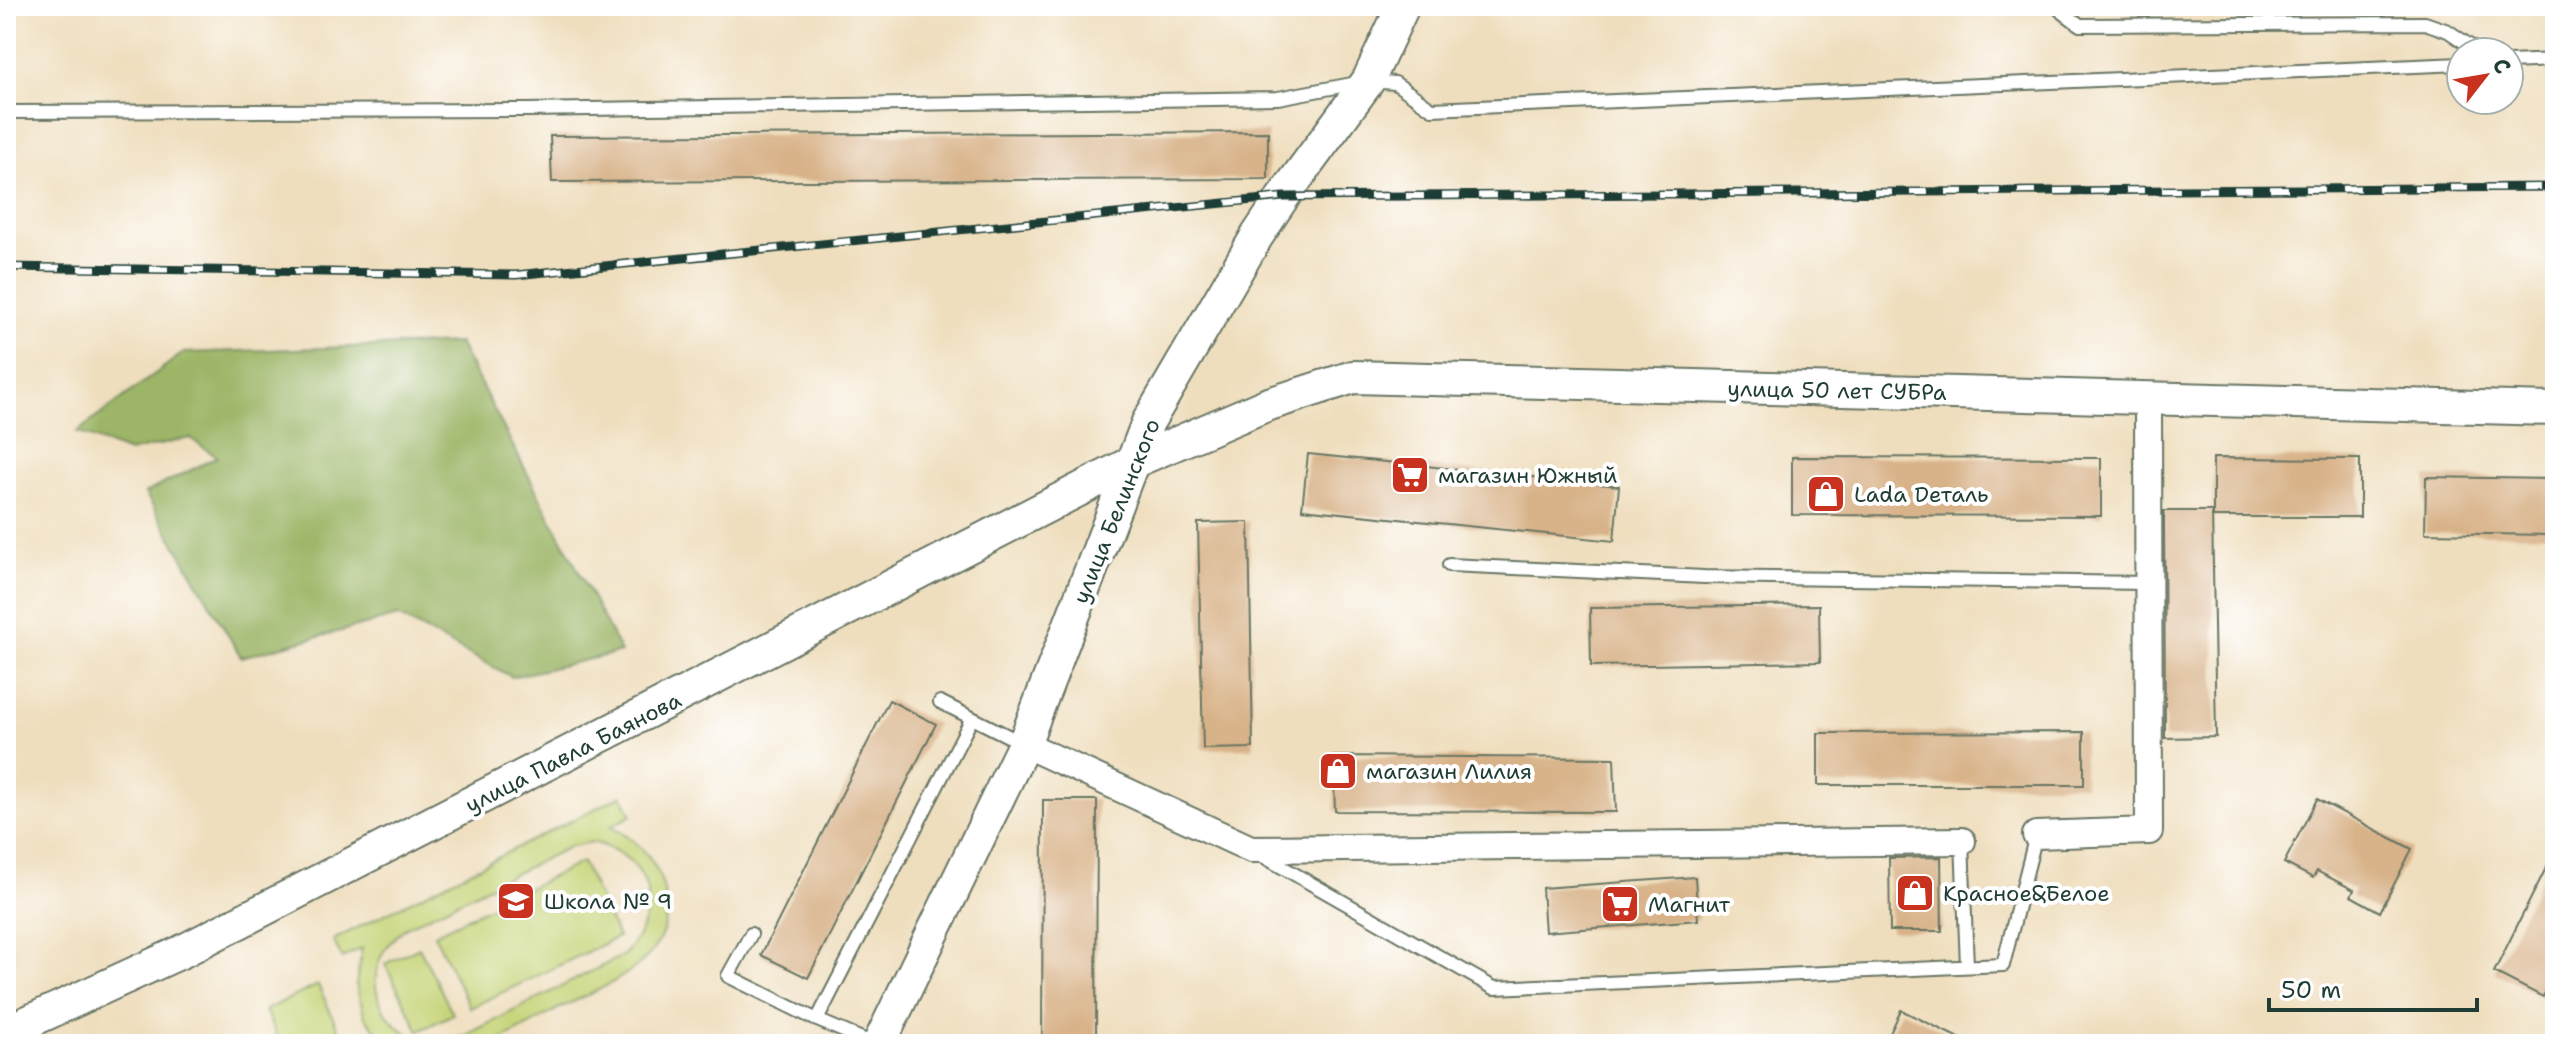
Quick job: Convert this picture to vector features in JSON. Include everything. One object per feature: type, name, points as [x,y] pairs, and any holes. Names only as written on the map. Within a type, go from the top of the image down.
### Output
[{"type":"street","name":"улица Белинского","points":[[876,1044],[1024,744],[1148,422],[1257,236],[1368,81],[1403,6]]},
{"type":"street","name":"улица 50 лет СУБРа","points":[[1135,461],[1266,405],[1353,377],[2555,409]]},
{"type":"street","points":[[2036,835],[2149,831],[2148,398]]},
{"type":"street","name":"улица Павла Баянова","points":[[6,1032],[181,952],[1135,461]]},
{"type":"street","points":[[1024,744],[1251,849],[1962,841]]},
{"type":"lane","points":[[2060,6],[2060,10],[2080,25],[2425,23],[2455,36]]},
{"type":"lane","points":[[2525,61],[2555,60]]},
{"type":"lane","points":[[6,112],[528,110],[1278,98],[1368,81],[1395,83],[1432,109],[2445,65]]},
{"type":"lane","points":[[1449,565],[1704,577],[2148,583]]},
{"type":"lane","points":[[940,702],[1024,744]]},
{"type":"lane","points":[[817,1020],[971,720]]},
{"type":"lane","points":[[1251,849],[1494,988],[2003,965],[2036,835]]},
{"type":"lane","points":[[1962,841],[1967,966]]},
{"type":"lane","points":[[751,934],[728,976],[817,1020],[876,1044]]},
{"type":"green space","points":[[459,343],[621,652],[512,677],[398,616],[241,657],[145,493],[217,457],[190,438],[129,452],[77,432],[183,353]]},
{"type":"green space","points":[[622,795],[632,815],[610,827],[628,836],[649,856],[662,883],[666,910],[663,932],[653,950],[637,966],[513,1034],[481,1045],[386,1043],[365,1017],[356,985],[362,948],[342,958],[333,940]],"holes":[[[593,842],[629,860],[640,873],[648,904],[637,938],[624,955],[449,1041],[414,1037],[390,1018],[377,992],[376,977],[384,951],[406,927],[571,846]]]},
{"type":"green space","points":[[582,862],[618,937],[470,1008],[434,934]]},
{"type":"green space","points":[[419,947],[453,1014],[419,1031],[385,964]]},
{"type":"green space","points":[[318,985],[345,1044],[280,1044],[265,1010]]},
{"type":"building","points":[[1268,132],[1268,179],[552,182],[550,136]]},
{"type":"building","points":[[1308,454],[1619,486],[1614,541],[1302,509]]},
{"type":"building","points":[[1792,457],[2101,458],[2101,516],[1792,515]]},
{"type":"building","points":[[2213,458],[2360,459],[2360,517],[2213,517]]},
{"type":"building","points":[[2426,477],[2555,479],[2555,535],[2425,533]]},
{"type":"building","points":[[2164,511],[2212,511],[2216,737],[2165,738]]},
{"type":"building","points":[[1249,522],[1253,748],[1203,749],[1198,523]]},
{"type":"building","points":[[1819,605],[1820,662],[1591,666],[1590,608]]},
{"type":"building","points":[[889,700],[936,724],[808,978],[761,955]]},
{"type":"building","points":[[2084,732],[2084,785],[1818,785],[1818,733]]},
{"type":"building","points":[[1333,756],[1614,758],[1616,812],[1335,811]]},
{"type":"building","points":[[2317,799],[2412,849],[2380,912],[2351,896],[2354,890],[2317,871],[2313,878],[2284,863]]},
{"type":"building","points":[[1043,800],[1097,800],[1096,1044],[1042,1044]]},
{"type":"building","points":[[2555,850],[2555,972],[2543,997],[2494,972]]},
{"type":"building","name":"Красное&Белое","points":[[1941,857],[1942,931],[1890,931],[1889,858]]},
{"type":"building","name":"Магнит","points":[[1695,877],[1698,920],[1545,932],[1542,888]]},
{"type":"building","points":[[1901,1010],[1971,1044],[1885,1044]]},
{"type":"railway","points":[[6,267],[516,275],[1283,197],[2555,187]]},
{"type":"place","name":"магазин Южный","points":[[1410,475]]},
{"type":"place","name":"Lada Dеталь","points":[[1826,494]]},
{"type":"place","name":"магазин Лилия","points":[[1338,771]]},
{"type":"place","name":"Красное&Белое","points":[[1915,893]]},
{"type":"place","name":"Школа № 9","points":[[516,901]]},
{"type":"place","name":"Магнит","points":[[1620,904]]}]
